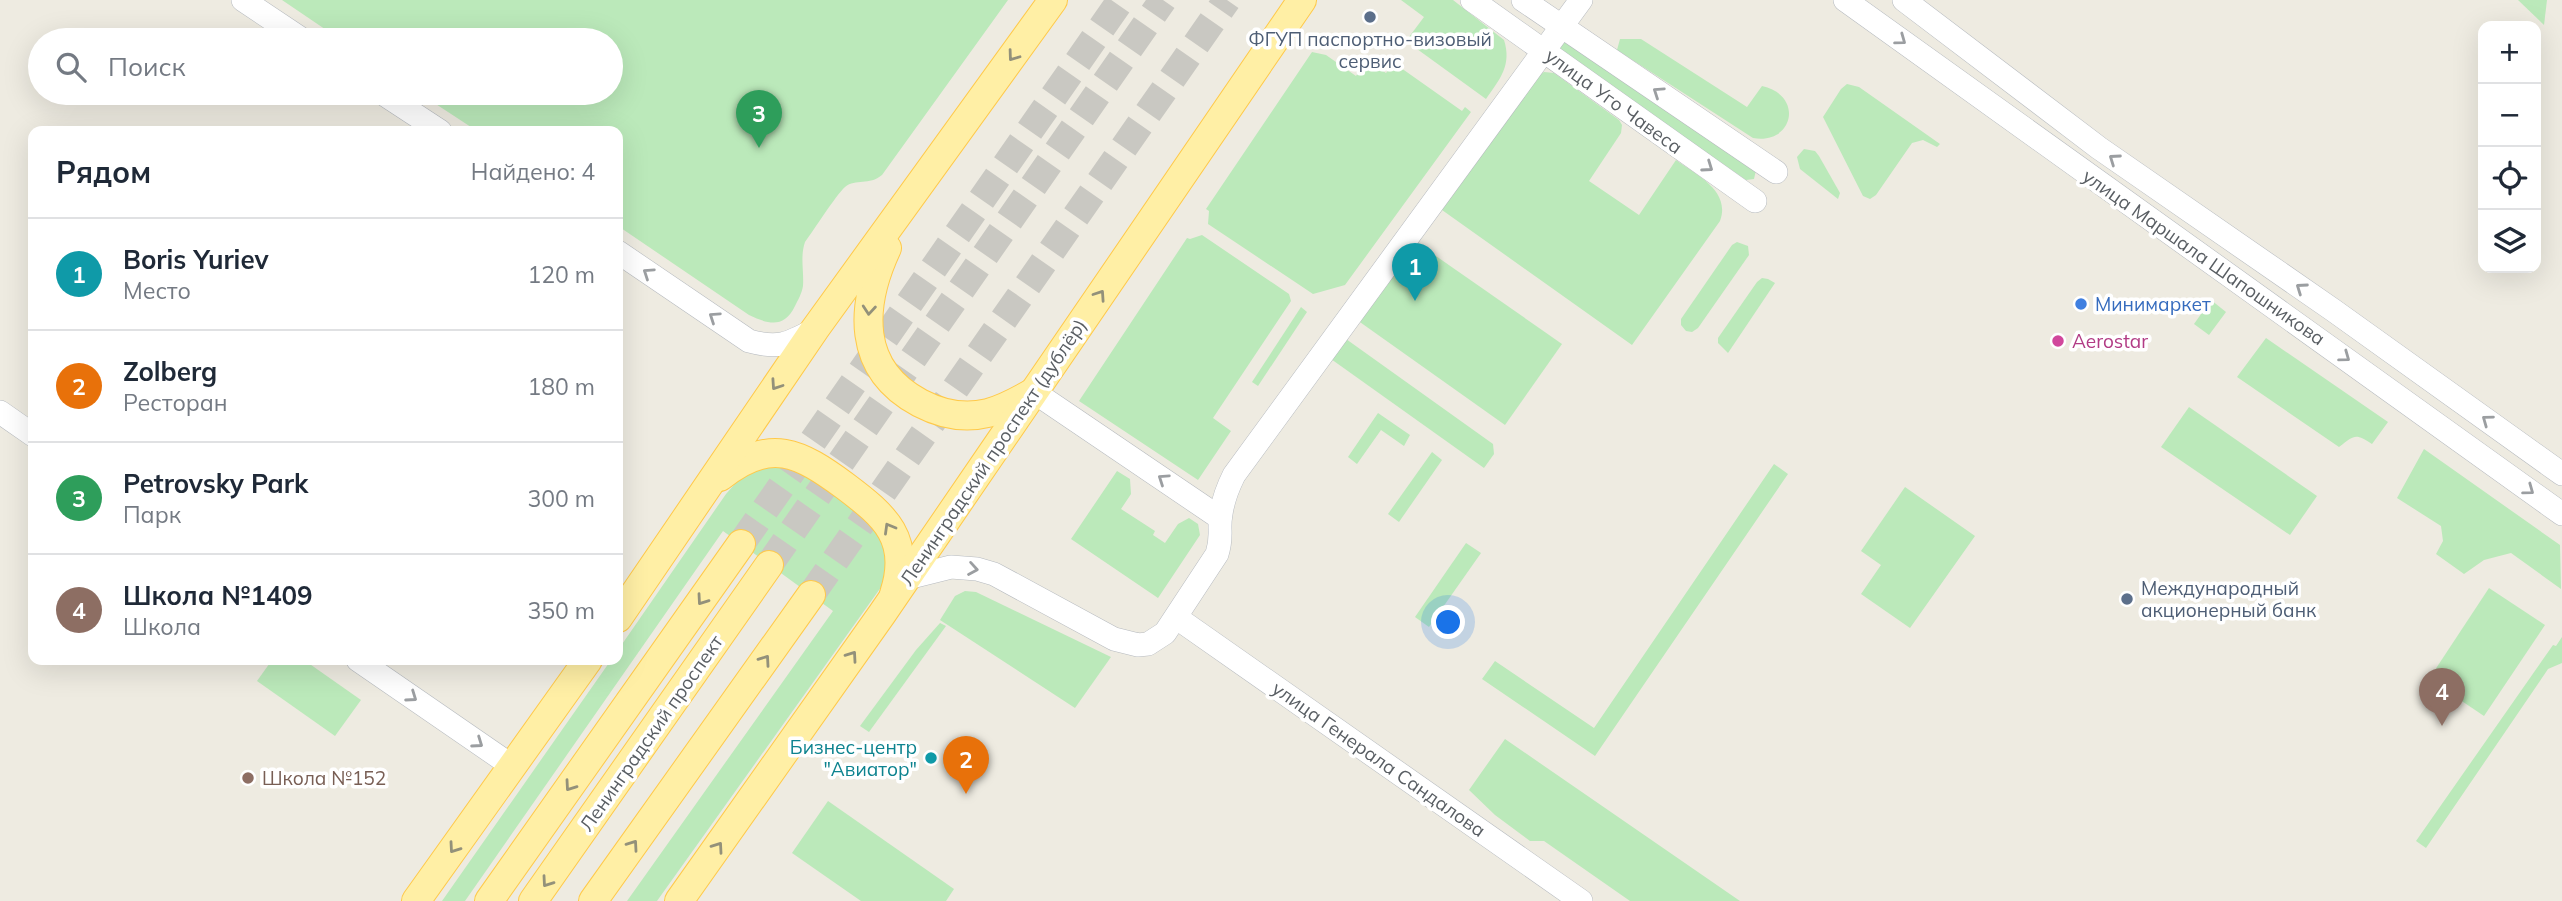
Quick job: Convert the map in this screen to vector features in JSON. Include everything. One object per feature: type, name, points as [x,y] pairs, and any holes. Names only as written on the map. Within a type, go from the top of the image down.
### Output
[{"type":"main road","points":[[623,611],[815,329],[1053,0]]},
{"type":"main road","name":"Ленинградский проспект (дублёр)","points":[[679,901],[907,578],[1302,0]]},
{"type":"main road","points":[[909,201],[883,257],[868,303],[867,328],[879,366],[891,383],[908,397],[947,415],[986,414],[1034,392]]},
{"type":"main road","points":[[704,491],[730,469],[756,456],[782,454],[797,456],[813,463],[877,510],[889,523],[896,539],[899,572],[895,592],[882,614]]},
{"type":"main road","points":[[489,901],[741,544]]},
{"type":"main road","name":"Ленинградский проспект","points":[[533,901],[769,565]]},
{"type":"main road","points":[[593,901],[811,595]]},
{"type":"main road","points":[[416,901],[584,665]]},
{"type":"street","points":[[243,0],[285,28]]},
{"type":"street","name":"улица Уго Чавеса","points":[[1472,0],[1755,201]]},
{"type":"street","name":"улица Уго Чавеса","points":[[1523,0],[1776,172]]},
{"type":"street","points":[[907,578],[951,567],[965,567],[994,574],[1114,639],[1138,645],[1148,644],[1165,634],[1217,554],[1221,541],[1220,517],[1225,494],[1234,475],[1581,0]]},
{"type":"street","name":"улица Маршала Шапошникова","points":[[1845,0],[2562,514]]},
{"type":"street","name":"улица Маршала Шапошникова","points":[[1904,0],[2099,148],[2333,310],[2562,474]]},
{"type":"street","points":[[400,105],[432,126]]},
{"type":"street","points":[[623,255],[749,341],[768,346],[789,344],[815,329]]},
{"type":"street","points":[[1034,392],[1220,517]]},
{"type":"street","points":[[0,412],[28,432]]},
{"type":"street","name":"улица Генерала Сандалова","points":[[1177,618],[1581,901]]},
{"type":"street","points":[[365,665],[512,766]]},
{"type":"green space","points":[[282,0],[1008,0],[882,175],[872,180],[849,184],[841,191],[805,242],[802,258],[803,286],[799,299],[786,318],[775,322],[763,321],[749,315],[623,229],[623,126],[469,126],[437,105],[623,105],[623,28],[323,28]]},
{"type":"green space","points":[[1401,0],[1453,0],[1504,40],[1506,64],[1486,99],[1406,41],[1424,17]]},
{"type":"green space","points":[[2518,0],[2547,0],[2544,25]]},
{"type":"green space","points":[[1560,36],[1756,170],[1754,179],[1746,180],[1553,46]]},
{"type":"green space","points":[[1620,39],[1641,39],[1747,107],[1762,86],[1775,91],[1784,99],[1788,108],[1789,118],[1785,127],[1778,134],[1767,138],[1753,138],[1617,50]]},
{"type":"green space","points":[[1312,52],[1326,55],[1356,76],[1367,60],[1386,73],[1394,63],[1462,111],[1465,107],[1471,112],[1345,285],[1313,294],[1208,224],[1209,211],[1206,209]]},
{"type":"green space","points":[[1544,72],[1554,73],[1619,120],[1622,125],[1621,133],[1589,181],[1639,215],[1676,160],[1710,185],[1721,201],[1720,221],[1632,345],[1442,210],[1535,78]]},
{"type":"green space","points":[[1847,84],[1859,87],[1940,144],[1937,147],[1923,140],[1912,143],[1876,195],[1870,199],[1863,196],[1823,117]]},
{"type":"green space","points":[[1804,149],[1815,151],[1819,156],[1840,193],[1838,199],[1800,169],[1797,157]]},
{"type":"green space","points":[[1202,235],[1289,294],[1291,301],[1213,418],[1231,431],[1198,480],[1079,401],[1187,238]]},
{"type":"green space","points":[[1413,240],[1562,344],[1505,425],[1357,320]]},
{"type":"green space","points":[[1737,242],[1748,246],[1749,255],[1698,328],[1692,332],[1686,331],[1681,325],[1681,319],[1732,245]]},
{"type":"green space","points":[[1762,278],[1775,283],[1728,353],[1718,343],[1718,338]]},
{"type":"green space","points":[[2211,300],[2226,312],[2209,335],[2194,324]]},
{"type":"green space","points":[[1301,307],[1307,312],[1258,386],[1252,382]]},
{"type":"green space","points":[[2266,338],[2388,422],[2372,444],[2355,437],[2339,447],[2237,377]]},
{"type":"green space","points":[[1346,339],[1493,444],[1494,454],[1484,468],[1331,359]]},
{"type":"green space","points":[[2189,407],[2317,496],[2290,535],[2161,447]]},
{"type":"green space","points":[[1378,413],[1410,435],[1404,446],[1381,430],[1357,464],[1348,457]]},
{"type":"green space","points":[[2424,449],[2560,545],[2561,589],[2511,553],[2484,560],[2464,574],[2436,554],[2443,541],[2441,526],[2397,498]]},
{"type":"green space","points":[[1432,452],[1442,460],[1399,522],[1388,514]]},
{"type":"green space","points":[[770,464],[808,474],[879,529],[888,557],[884,583],[657,901],[627,901],[833,611],[723,531],[465,901],[442,901],[607,665],[623,665],[623,643],[726,494],[740,478]]},
{"type":"green space","points":[[1774,464],[1788,474],[1595,756],[1482,679],[1495,661],[1594,728]]},
{"type":"green space","points":[[1117,471],[1130,479],[1131,494],[1121,509],[1155,531],[1153,535],[1165,543],[1178,524],[1189,518],[1198,524],[1200,535],[1158,598],[1071,539]]},
{"type":"green space","points":[[1905,487],[1975,536],[1910,628],[1861,594],[1881,565],[1861,551]]},
{"type":"green space","points":[[1466,543],[1481,553],[1429,627],[1415,617]]},
{"type":"green space","points":[[2489,588],[2545,625],[2484,716],[2429,679]]},
{"type":"green space","points":[[965,591],[976,592],[1111,657],[1075,708],[940,620],[955,596]]},
{"type":"green space","points":[[940,623],[946,626],[869,732],[860,726],[916,650]]},
{"type":"green space","points":[[2562,637],[2562,663],[2548,669],[2426,848],[2416,841],[2553,645],[2556,646]]},
{"type":"green space","points":[[268,665],[311,665],[361,700],[335,736],[257,681]]},
{"type":"green space","points":[[1505,739],[1740,901],[1630,901],[1544,841],[1530,841],[1495,815],[1469,790]]},
{"type":"green space","points":[[828,801],[954,889],[946,901],[861,901],[792,853]]},
{"type":"tunnel","points":[[741,544],[1121,0]]},
{"type":"tunnel","points":[[769,565],[1163,0]]},
{"type":"tunnel","points":[[811,595],[1227,0]]},
{"type":"place","name":"ФГУП паспортно-визовый сервис","points":[[1370,17]]},
{"type":"place","name":"Petrovsky Park","points":[[759,148]]},
{"type":"place","name":"Boris Yuriev","points":[[1415,301]]},
{"type":"place","name":"Минимаркет","points":[[2081,304]]},
{"type":"place","name":"Aerostar","points":[[2058,341]]},
{"type":"place","name":"Международный акционерный банк","points":[[2127,599]]},
{"type":"place","name":"Школа №1409","points":[[2442,726]]},
{"type":"place","name":"Бизнес-центр \"Авиатор\"","points":[[931,758]]},
{"type":"place","name":"Школа №152","points":[[248,778]]},
{"type":"place","name":"Zolberg","points":[[966,794]]}]
